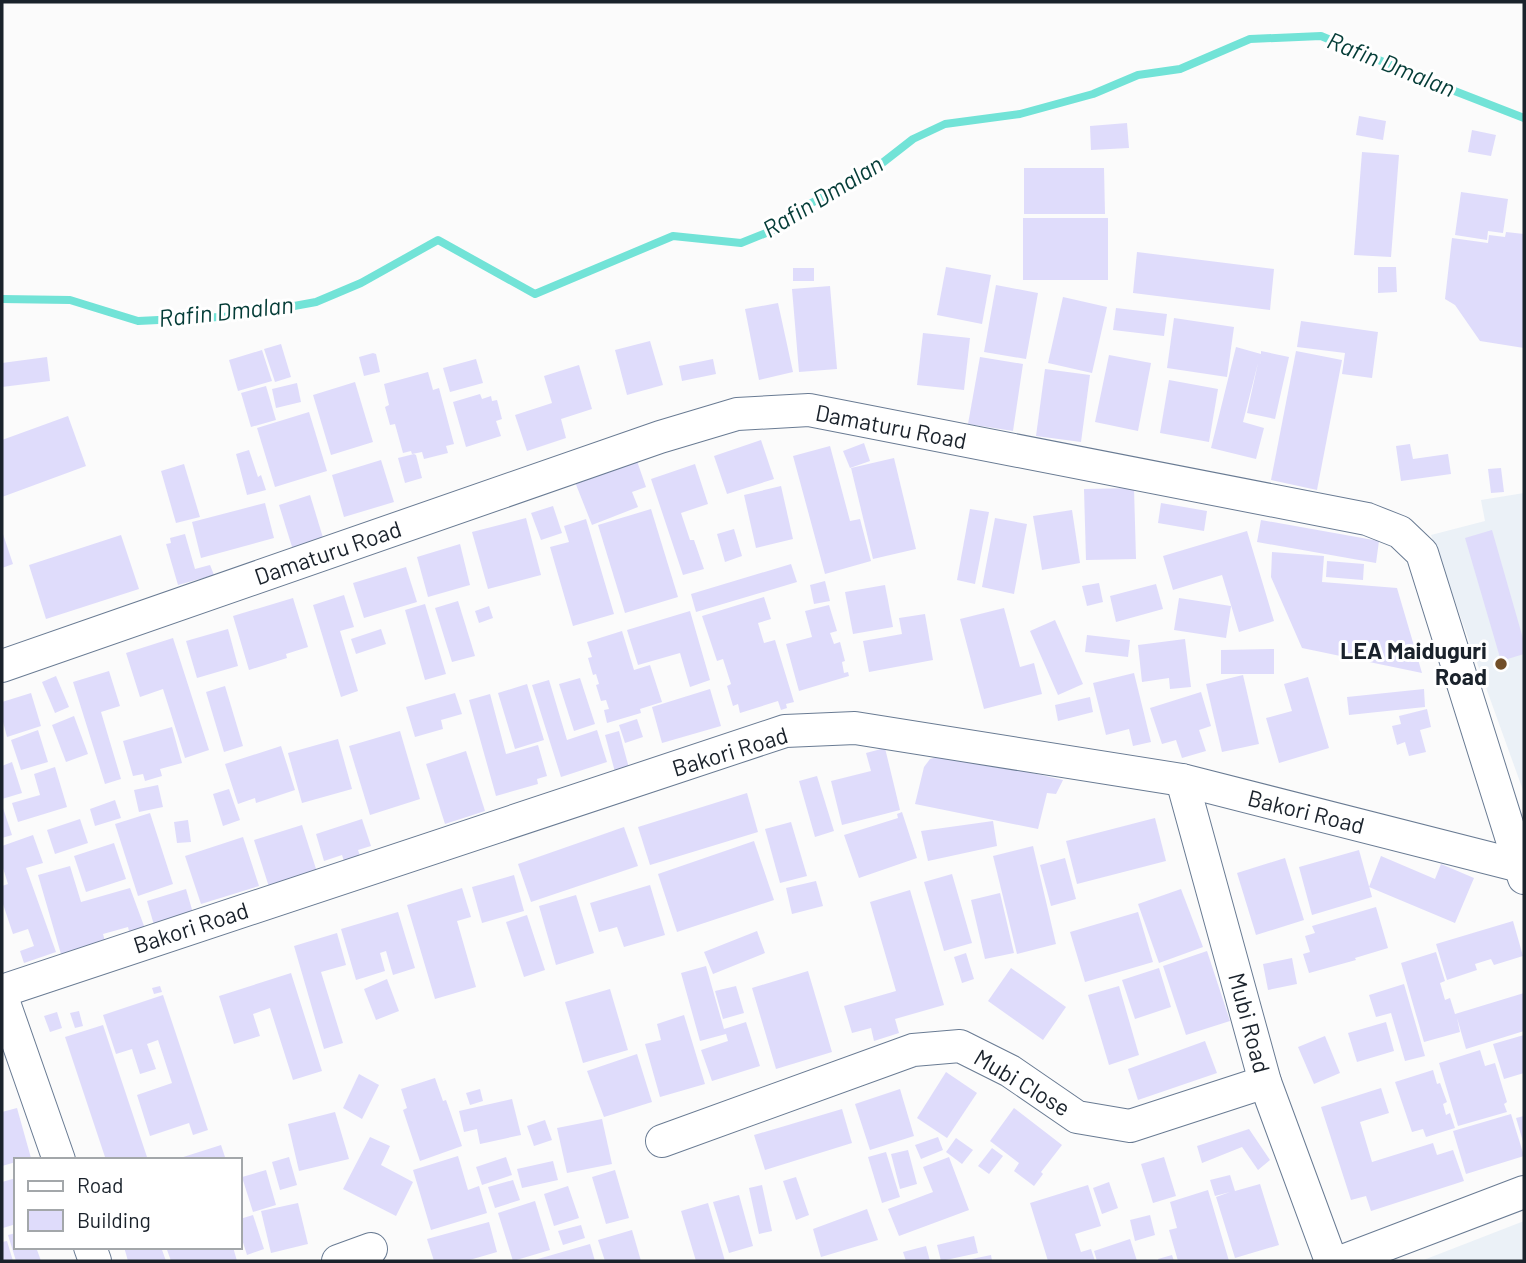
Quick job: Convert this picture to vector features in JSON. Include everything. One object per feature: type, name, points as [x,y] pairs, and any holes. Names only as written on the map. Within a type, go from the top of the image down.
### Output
[{"type":"street","name":"Damaturu Road","points":[[2,666],[660,437],[737,414],[809,410],[1367,519],[1400,532],[1422,553],[1522,872]]},
{"type":"street","name":"Bakori Road","points":[[2,991],[785,731],[855,728],[1182,780],[1522,872]]},
{"type":"street","name":"Mubi Road","points":[[1182,780],[1265,1083],[1331,1261]]},
{"type":"street","points":[[2,997],[58,1158]]},
{"type":"street","name":"Mubi Close","points":[[662,1141],[914,1050],[960,1046],[1010,1071],[1077,1117],[1130,1126],[1265,1083]]},
{"type":"street","points":[[1343,1261],[1524,1192]]},
{"type":"street","points":[[338,1261],[371,1249]]},
{"type":"shaded area","name":"LEA Maiduguri Road","points":[[1524,493],[1524,793],[1431,535],[1485,521],[1481,500]]},
{"type":"shaded area","points":[[1524,1221],[1524,1261],[1421,1261]]},
{"type":"building","points":[[1359,116],[1386,121],[1383,140],[1356,135]]},
{"type":"building","points":[[1127,123],[1129,148],[1091,150],[1090,126]]},
{"type":"building","points":[[1472,130],[1496,135],[1491,156],[1468,152]]},
{"type":"building","points":[[1362,152],[1399,155],[1391,257],[1354,255]]},
{"type":"building","points":[[1024,168],[1104,168],[1105,214],[1024,214]]},
{"type":"building","points":[[1461,192],[1508,199],[1503,233],[1488,231],[1487,240],[1455,235]]},
{"type":"building","points":[[1023,218],[1108,218],[1108,280],[1023,280]]},
{"type":"building","points":[[1506,232],[1524,234],[1524,348],[1480,341],[1455,305],[1445,299],[1452,238],[1488,243],[1489,235],[1505,237]]},
{"type":"building","points":[[1137,252],[1274,269],[1270,310],[1133,293]]},
{"type":"building","points":[[946,267],[991,275],[982,324],[937,315]]},
{"type":"building","points":[[1378,267],[1396,267],[1397,292],[1378,293]]},
{"type":"building","points":[[793,268],[814,268],[814,281],[793,281]]},
{"type":"building","points":[[996,285],[1038,293],[1026,359],[984,352]]},
{"type":"building","points":[[830,286],[837,369],[799,372],[792,289]]},
{"type":"building","points":[[1063,297],[1107,307],[1092,373],[1048,363]]},
{"type":"building","points":[[778,303],[793,372],[759,380],[745,309]]},
{"type":"building","points":[[1116,308],[1167,314],[1164,336],[1113,330]]},
{"type":"building","points":[[1174,318],[1234,327],[1227,377],[1167,368]]},
{"type":"building","points":[[1301,321],[1378,332],[1372,378],[1342,374],[1345,353],[1297,347]]},
{"type":"building","points":[[923,333],[970,338],[964,390],[917,385]]},
{"type":"building","points":[[650,341],[663,385],[627,395],[615,350]]},
{"type":"building","points":[[281,344],[291,377],[275,382],[264,349]]},
{"type":"building","points":[[1236,347],[1261,354],[1261,351],[1289,357],[1275,419],[1247,413],[1258,363],[1243,422],[1264,428],[1256,459],[1211,448]]},
{"type":"building","points":[[262,350],[272,381],[238,391],[229,360]]},
{"type":"building","points":[[1296,351],[1342,360],[1317,490],[1271,480]]},
{"type":"building","points":[[376,354],[380,372],[364,376],[359,357]]},
{"type":"building","points":[[1109,355],[1151,363],[1138,431],[1095,422]]},
{"type":"building","points":[[47,357],[50,381],[2,387],[2,363]]},
{"type":"building","points":[[980,357],[1023,364],[1013,431],[968,424]]},
{"type":"building","points":[[476,359],[483,383],[450,392],[443,368]]},
{"type":"building","points":[[713,359],[716,374],[682,381],[679,366]]},
{"type":"building","points":[[579,365],[592,409],[561,419],[566,438],[527,451],[515,415],[552,403],[544,376]]},
{"type":"building","points":[[1045,369],[1090,375],[1081,442],[1036,436]]},
{"type":"building","points":[[428,372],[433,390],[439,388],[454,444],[446,446],[448,453],[424,459],[422,452],[403,453],[395,424],[390,425],[385,407],[389,405],[384,384]]},
{"type":"building","points":[[1169,380],[1218,389],[1209,442],[1160,433]]},
{"type":"building","points":[[355,382],[373,442],[331,455],[313,395]]},
{"type":"building","points":[[297,383],[301,402],[276,408],[272,389]]},
{"type":"building","points":[[266,386],[276,420],[251,427],[241,393]]},
{"type":"building","points":[[480,394],[482,399],[491,396],[492,401],[497,400],[502,419],[496,421],[501,436],[466,447],[453,402]]},
{"type":"building","points":[[309,412],[327,471],[275,487],[257,428]]},
{"type":"building","points":[[68,416],[86,466],[2,497],[2,440]]},
{"type":"building","points":[[761,440],[774,479],[727,494],[714,456]]},
{"type":"building","points":[[864,443],[870,461],[850,468],[843,451]]},
{"type":"building","points":[[1410,444],[1413,459],[1448,454],[1451,474],[1401,481],[1396,446]]},
{"type":"building","points":[[830,446],[850,521],[860,519],[871,561],[825,574],[793,456]]},
{"type":"building","points":[[249,450],[258,477],[261,475],[266,490],[247,495],[236,454]]},
{"type":"building","points":[[414,454],[422,478],[405,483],[398,458]]},
{"type":"building","points":[[894,458],[916,549],[873,559],[851,468]]},
{"type":"building","points":[[381,460],[394,502],[344,517],[332,475]]},
{"type":"building","points":[[637,461],[646,487],[632,492],[638,507],[592,525],[575,482]]},
{"type":"building","points":[[184,464],[200,517],[176,523],[161,471]]},
{"type":"building","points":[[695,464],[708,504],[681,513],[704,569],[683,575],[651,479]]},
{"type":"building","points":[[1501,468],[1504,492],[1491,493],[1488,469]]},
{"type":"building","points":[[781,486],[793,539],[756,548],[744,495]]},
{"type":"building","points":[[1134,488],[1136,559],[1086,560],[1084,489]]},
{"type":"building","points":[[310,495],[324,541],[293,550],[279,505]]},
{"type":"building","points":[[265,503],[274,538],[201,558],[192,522]]},
{"type":"building","points":[[1161,503],[1207,511],[1204,531],[1158,523]]},
{"type":"building","points":[[553,506],[562,533],[541,540],[531,513]]},
{"type":"building","points":[[651,509],[678,597],[625,613],[598,525]]},
{"type":"building","points":[[970,509],[989,512],[975,584],[957,580]]},
{"type":"building","points":[[1072,510],[1080,563],[1042,570],[1033,516]]},
{"type":"building","points":[[526,518],[541,575],[488,589],[472,532]]},
{"type":"building","points":[[995,518],[1027,524],[1014,594],[982,587]]},
{"type":"building","points":[[586,519],[614,614],[573,626],[550,547],[569,542],[564,526]]},
{"type":"building","points":[[1261,520],[1379,541],[1376,563],[1257,542]]},
{"type":"building","points":[[734,529],[742,556],[725,562],[717,534]]},
{"type":"building","points":[[1492,530],[1524,642],[1524,654],[1501,661],[1465,538]]},
{"type":"building","points":[[2,531],[13,564],[2,568]]},
{"type":"building","points":[[1247,531],[1274,621],[1239,632],[1222,575],[1173,590],[1163,556]]},
{"type":"building","points":[[185,534],[195,569],[210,565],[214,575],[178,585],[166,544],[171,543],[170,538]]},
{"type":"building","points":[[121,535],[139,589],[46,619],[29,565]]},
{"type":"building","points":[[460,544],[470,585],[428,597],[417,557]]},
{"type":"building","points":[[1272,552],[1324,556],[1322,582],[1397,588],[1422,673],[1302,648],[1271,577]]},
{"type":"building","points":[[1327,561],[1364,564],[1363,580],[1326,577]]},
{"type":"building","points":[[791,564],[797,582],[696,612],[691,594]]},
{"type":"building","points":[[406,567],[417,602],[364,618],[353,583]]},
{"type":"building","points":[[825,581],[830,601],[814,604],[810,585]]},
{"type":"building","points":[[1099,583],[1103,602],[1087,606],[1082,586]]},
{"type":"building","points":[[1156,584],[1163,609],[1116,622],[1110,596]]},
{"type":"building","points":[[885,585],[893,627],[853,634],[845,592]]},
{"type":"building","points":[[344,595],[354,627],[340,631],[358,691],[341,697],[313,605]]},
{"type":"building","points":[[764,597],[771,619],[758,623],[764,643],[775,640],[794,702],[786,704],[787,708],[781,710],[778,701],[740,713],[738,704],[733,706],[727,686],[731,684],[723,659],[717,661],[702,616]]},
{"type":"building","points":[[293,598],[308,647],[286,654],[287,658],[249,670],[233,616]]},
{"type":"building","points":[[1179,598],[1231,606],[1226,638],[1174,630]]},
{"type":"building","points":[[458,601],[475,656],[452,662],[435,608]]},
{"type":"building","points":[[425,604],[446,674],[425,680],[405,610]]},
{"type":"building","points":[[829,605],[837,631],[830,633],[834,644],[840,642],[845,661],[842,662],[844,673],[848,672],[849,676],[799,691],[786,644],[812,637],[805,611]]},
{"type":"building","points":[[489,606],[493,618],[479,623],[475,611]]},
{"type":"building","points":[[1004,608],[1020,667],[1034,663],[1042,694],[984,709],[960,619]]},
{"type":"building","points":[[690,611],[710,680],[690,687],[680,653],[638,665],[627,630]]},
{"type":"building","points":[[925,614],[933,660],[869,672],[863,641],[902,634],[899,618]]},
{"type":"building","points":[[1055,620],[1083,684],[1058,695],[1030,631]]},
{"type":"building","points":[[228,629],[238,666],[197,678],[186,641]]},
{"type":"building","points":[[381,629],[386,644],[356,654],[351,639]]},
{"type":"building","points":[[622,631],[634,670],[650,665],[662,702],[640,709],[641,713],[607,723],[604,710],[609,709],[606,700],[601,701],[596,674],[593,675],[588,658],[592,657],[587,642]]},
{"type":"building","points":[[1087,635],[1130,640],[1128,657],[1085,652]]},
{"type":"building","points":[[173,638],[209,750],[185,758],[163,689],[140,697],[126,653]]},
{"type":"building","points":[[1185,639],[1191,687],[1170,689],[1169,678],[1142,682],[1138,645]]},
{"type":"building","points":[[1274,649],[1274,674],[1221,674],[1221,650]]},
{"type":"building","points":[[109,671],[120,706],[101,712],[121,779],[105,784],[73,682]]},
{"type":"building","points":[[1134,673],[1151,742],[1133,746],[1129,729],[1106,735],[1093,683]]},
{"type":"building","points":[[1243,675],[1259,744],[1222,752],[1206,684]]},
{"type":"building","points":[[56,676],[69,707],[55,713],[42,682]]},
{"type":"building","points":[[1308,677],[1329,748],[1279,763],[1266,718],[1292,711],[1284,684]]},
{"type":"building","points":[[580,678],[595,724],[574,731],[559,684]]},
{"type":"building","points":[[549,680],[567,740],[597,730],[607,762],[561,777],[532,685]]},
{"type":"building","points":[[527,684],[544,740],[515,749],[498,693]]},
{"type":"building","points":[[225,686],[243,746],[224,752],[206,692]]},
{"type":"building","points":[[710,689],[721,726],[662,743],[652,707]]},
{"type":"building","points":[[1424,689],[1425,707],[1349,715],[1347,697]]},
{"type":"building","points":[[1201,692],[1211,726],[1199,730],[1206,751],[1182,758],[1176,740],[1162,744],[1150,708]]},
{"type":"building","points":[[31,693],[41,726],[7,737],[2,718],[2,702]]},
{"type":"building","points":[[455,693],[462,714],[441,720],[443,729],[415,737],[406,707]]},
{"type":"building","points":[[490,694],[506,754],[538,745],[547,776],[537,779],[538,784],[496,796],[469,700]]},
{"type":"building","points":[[1090,697],[1093,712],[1058,721],[1055,705]]},
{"type":"building","points":[[1427,709],[1431,727],[1420,730],[1426,752],[1409,756],[1405,742],[1397,745],[1392,726],[1401,724],[1399,716]]},
{"type":"building","points":[[74,716],[88,754],[66,762],[52,725]]},
{"type":"building","points":[[637,719],[643,737],[625,743],[619,725]]},
{"type":"building","points":[[172,727],[182,763],[160,769],[162,776],[145,781],[143,774],[133,776],[123,741]]},
{"type":"building","points":[[38,730],[48,762],[21,770],[11,740]]},
{"type":"building","points":[[400,731],[420,799],[370,815],[349,746]]},
{"type":"building","points":[[619,731],[629,768],[615,772],[605,735]]},
{"type":"building","points":[[338,739],[352,789],[302,803],[288,753]]},
{"type":"building","points":[[281,746],[295,790],[256,803],[255,798],[238,804],[225,764]]},
{"type":"building","points":[[885,748],[900,810],[842,825],[831,781],[871,771],[866,753]]},
{"type":"building","points":[[466,751],[485,811],[445,824],[426,764]]},
{"type":"building","points":[[948,754],[1063,780],[1056,794],[1047,793],[1038,829],[915,804],[924,767],[930,759]]},
{"type":"building","points":[[12,762],[22,793],[2,799],[2,766]]},
{"type":"building","points":[[55,767],[67,807],[18,822],[12,803],[40,795],[34,774]]},
{"type":"building","points":[[817,776],[834,831],[815,837],[799,781]]},
{"type":"building","points":[[158,785],[163,807],[139,812],[134,790]]},
{"type":"building","points":[[229,789],[240,820],[223,826],[213,794]]},
{"type":"building","points":[[747,793],[758,832],[650,865],[638,827]]},
{"type":"building","points":[[115,800],[121,818],[95,826],[90,809]]},
{"type":"building","points":[[2,805],[12,835],[2,838]]},
{"type":"building","points":[[902,812],[917,858],[859,878],[844,835],[898,818],[897,814]]},
{"type":"building","points":[[150,813],[173,884],[138,896],[115,824]]},
{"type":"building","points":[[1155,818],[1166,861],[1077,884],[1066,841]]},
{"type":"building","points":[[80,819],[88,843],[55,854],[47,830]]},
{"type":"building","points":[[362,819],[371,846],[358,850],[360,856],[344,861],[342,855],[324,861],[316,834]]},
{"type":"building","points":[[188,820],[191,842],[177,843],[174,822]]},
{"type":"building","points":[[993,821],[997,846],[928,861],[921,831]]},
{"type":"building","points":[[791,822],[807,876],[780,883],[765,829]]},
{"type":"building","points":[[302,825],[317,872],[269,887],[254,840]]},
{"type":"building","points":[[624,827],[638,866],[531,902],[518,864]]},
{"type":"building","points":[[33,835],[43,863],[26,868],[56,952],[24,963],[20,951],[34,946],[28,929],[13,934],[2,901],[2,886],[8,884],[2,865],[2,846]]},
{"type":"building","points":[[243,837],[259,886],[201,904],[185,856]]},
{"type":"building","points":[[754,841],[774,900],[677,932],[658,874]]},
{"type":"building","points":[[114,843],[126,879],[86,892],[74,856]]},
{"type":"building","points":[[1033,846],[1056,944],[1017,954],[993,856]]},
{"type":"building","points":[[1359,850],[1372,897],[1312,915],[1299,867]]},
{"type":"building","points":[[1381,856],[1435,879],[1441,864],[1474,878],[1455,923],[1369,887]]},
{"type":"building","points":[[1065,858],[1076,899],[1051,906],[1040,865]]},
{"type":"building","points":[[1285,858],[1304,920],[1256,935],[1237,873]]},
{"type":"building","points":[[70,866],[81,902],[130,888],[147,934],[131,939],[128,927],[103,934],[107,949],[63,961],[38,875]]},
{"type":"building","points":[[952,874],[972,943],[944,951],[924,882]]},
{"type":"building","points":[[514,875],[524,911],[482,923],[472,887]]},
{"type":"building","points":[[816,881],[823,906],[792,914],[786,888]]},
{"type":"building","points":[[650,885],[665,935],[624,947],[617,927],[599,932],[590,903]]},
{"type":"building","points":[[462,888],[471,917],[457,921],[476,987],[435,999],[407,905]]},
{"type":"building","points":[[186,889],[193,913],[154,925],[147,901]]},
{"type":"building","points":[[1181,889],[1203,947],[1159,963],[1138,904]]},
{"type":"building","points":[[910,890],[944,1005],[895,1019],[899,1033],[874,1041],[871,1028],[852,1033],[844,1006],[896,991],[870,902]]},
{"type":"building","points":[[1000,893],[1014,953],[985,959],[971,900]]},
{"type":"building","points":[[576,895],[594,953],[556,965],[539,906]]},
{"type":"building","points":[[1376,907],[1388,948],[1309,973],[1303,954],[1310,952],[1305,936],[1315,933],[1312,926]]},
{"type":"building","points":[[398,912],[415,968],[393,975],[386,951],[380,953],[385,971],[356,980],[341,929]]},
{"type":"building","points":[[1138,912],[1153,962],[1085,982],[1070,932]]},
{"type":"building","points":[[527,915],[545,970],[524,977],[506,922]]},
{"type":"building","points":[[1513,921],[1523,956],[1494,965],[1491,959],[1475,964],[1477,970],[1447,980],[1436,944]]},
{"type":"building","points":[[757,931],[765,953],[713,974],[704,952]]},
{"type":"building","points":[[337,933],[346,965],[321,972],[343,1043],[324,1049],[294,946]]},
{"type":"building","points":[[1207,951],[1230,1021],[1186,1035],[1163,966]]},
{"type":"building","points":[[1436,952],[1445,981],[1440,983],[1445,1000],[1450,998],[1455,1014],[1524,993],[1524,1031],[1466,1049],[1457,1018],[1460,1032],[1424,1042],[1401,963]]},
{"type":"building","points":[[966,953],[974,979],[962,983],[954,957]]},
{"type":"building","points":[[1292,958],[1297,984],[1268,990],[1263,964]]},
{"type":"building","points":[[706,966],[724,1029],[746,1022],[760,1066],[712,1081],[701,1050],[728,1041],[726,1034],[700,1041],[681,973]]},
{"type":"building","points":[[1011,968],[1066,1007],[1043,1040],[988,1001]]},
{"type":"building","points":[[1159,968],[1171,1007],[1135,1019],[1122,980]]},
{"type":"building","points":[[808,971],[832,1052],[776,1069],[752,988]]},
{"type":"building","points":[[291,973],[322,1071],[293,1080],[270,1008],[253,1014],[260,1036],[234,1044],[219,996]]},
{"type":"building","points":[[387,979],[399,1011],[376,1020],[364,989]]},
{"type":"building","points":[[1404,984],[1425,1056],[1405,1061],[1391,1013],[1376,1017],[1369,995]]},
{"type":"building","points":[[160,986],[162,992],[154,994],[152,988]]},
{"type":"building","points":[[736,986],[744,1013],[723,1019],[715,991]]},
{"type":"building","points":[[1119,986],[1139,1055],[1109,1065],[1088,995]]},
{"type":"building","points":[[610,989],[628,1050],[583,1063],[565,1002]]},
{"type":"building","points":[[163,995],[208,1130],[193,1135],[189,1123],[150,1136],[137,1095],[172,1083],[158,1040],[147,1044],[156,1069],[140,1074],[132,1049],[116,1054],[103,1015]]},
{"type":"building","points":[[79,1011],[83,1026],[75,1028],[70,1013]]},
{"type":"building","points":[[57,1012],[62,1028],[50,1032],[44,1016]]},
{"type":"building","points":[[684,1015],[705,1084],[660,1097],[645,1044],[661,1040],[657,1024]]},
{"type":"building","points":[[1386,1022],[1394,1051],[1357,1062],[1348,1033]]},
{"type":"building","points":[[103,1025],[147,1158],[105,1158],[65,1037]]},
{"type":"building","points":[[1524,1035],[1524,1073],[1504,1079],[1493,1044]]},
{"type":"building","points":[[1325,1036],[1340,1073],[1314,1084],[1298,1047]]},
{"type":"building","points":[[1205,1041],[1217,1073],[1138,1100],[1128,1069]]},
{"type":"building","points":[[1480,1050],[1485,1066],[1495,1063],[1507,1102],[1504,1104],[1507,1112],[1458,1126],[1439,1063]]},
{"type":"building","points":[[637,1054],[652,1102],[604,1117],[587,1071]]},
{"type":"building","points":[[1433,1070],[1447,1102],[1443,1104],[1446,1115],[1450,1113],[1455,1128],[1426,1137],[1423,1129],[1412,1132],[1395,1082]]},
{"type":"building","points":[[946,1072],[977,1093],[947,1138],[917,1118]]},
{"type":"building","points":[[359,1074],[379,1085],[362,1119],[343,1108]]},
{"type":"building","points":[[435,1078],[443,1101],[446,1100],[462,1146],[420,1161],[403,1110],[407,1108],[401,1089]]},
{"type":"building","points":[[1381,1088],[1389,1113],[1360,1122],[1372,1162],[1433,1143],[1437,1155],[1453,1150],[1464,1181],[1371,1211],[1366,1196],[1351,1200],[1321,1107]]},
{"type":"building","points":[[480,1089],[483,1101],[470,1105],[466,1093]]},
{"type":"building","points":[[900,1089],[914,1136],[870,1150],[855,1104]]},
{"type":"building","points":[[512,1099],[521,1135],[480,1144],[477,1129],[464,1132],[459,1111]]},
{"type":"building","points":[[17,1108],[31,1158],[14,1158],[14,1163],[2,1166],[2,1112]]},
{"type":"building","points":[[1014,1108],[1062,1145],[1041,1172],[1043,1174],[1034,1186],[1014,1171],[1019,1163],[990,1141]]},
{"type":"building","points":[[842,1109],[852,1143],[765,1170],[754,1135]]},
{"type":"building","points":[[335,1112],[349,1159],[299,1171],[288,1124]]},
{"type":"building","points":[[1511,1114],[1524,1156],[1466,1174],[1453,1131]]},
{"type":"building","points":[[1524,1116],[1524,1145],[1516,1118]]},
{"type":"building","points":[[602,1119],[612,1164],[567,1173],[557,1128]]},
{"type":"building","points":[[545,1120],[552,1140],[534,1146],[527,1126]]},
{"type":"building","points":[[1249,1129],[1270,1160],[1258,1170],[1242,1147],[1202,1163],[1197,1146]]},
{"type":"building","points":[[370,1137],[390,1146],[381,1165],[413,1182],[396,1216],[343,1189]]},
{"type":"building","points":[[938,1137],[943,1150],[921,1159],[915,1145]]},
{"type":"building","points":[[956,1138],[973,1150],[962,1164],[946,1152]]},
{"type":"building","points":[[221,1145],[225,1158],[180,1158]]},
{"type":"building","points":[[992,1148],[1003,1156],[989,1174],[978,1166]]},
{"type":"building","points":[[908,1150],[917,1184],[900,1189],[891,1154]]},
{"type":"building","points":[[886,1152],[900,1197],[882,1203],[868,1157]]},
{"type":"building","points":[[458,1156],[468,1190],[479,1186],[487,1213],[431,1230],[413,1170]]},
{"type":"building","points":[[289,1157],[297,1185],[280,1190],[272,1162]]},
{"type":"building","points":[[506,1157],[512,1175],[482,1185],[476,1167]]},
{"type":"building","points":[[949,1157],[969,1210],[899,1236],[888,1209],[933,1192],[923,1167]]},
{"type":"building","points":[[1164,1157],[1176,1196],[1153,1203],[1141,1164]]},
{"type":"building","points":[[553,1161],[558,1180],[522,1188],[517,1169]]},
{"type":"building","points":[[266,1170],[276,1205],[253,1212],[242,1177]]},
{"type":"building","points":[[615,1170],[629,1218],[606,1224],[592,1177]]},
{"type":"building","points":[[1230,1175],[1235,1191],[1260,1184],[1279,1245],[1235,1258],[1216,1197],[1230,1192],[1215,1196],[1210,1180]]},
{"type":"building","points":[[796,1177],[809,1215],[796,1220],[783,1181]]},
{"type":"building","points":[[14,1179],[14,1225],[3,1228],[2,1182]]},
{"type":"building","points":[[513,1180],[520,1200],[495,1208],[488,1187]]},
{"type":"building","points":[[1109,1182],[1118,1208],[1102,1214],[1093,1188]]},
{"type":"building","points":[[762,1185],[772,1231],[759,1234],[749,1188]]},
{"type":"building","points":[[1088,1185],[1101,1226],[1075,1234],[1081,1252],[1091,1249],[1095,1261],[1048,1261],[1030,1203]]},
{"type":"building","points":[[568,1186],[579,1218],[554,1226],[544,1194]]},
{"type":"building","points":[[1208,1190],[1229,1261],[1178,1261],[1169,1230],[1177,1228],[1170,1202]]},
{"type":"building","points":[[739,1195],[753,1246],[729,1253],[713,1202]]},
{"type":"building","points":[[535,1201],[550,1250],[513,1261],[498,1213]]},
{"type":"building","points":[[298,1203],[308,1244],[271,1253],[261,1211]]},
{"type":"building","points":[[708,1203],[725,1261],[696,1261],[681,1211]]},
{"type":"building","points":[[867,1209],[878,1240],[821,1257],[813,1229]]},
{"type":"building","points":[[253,1215],[264,1249],[247,1255],[242,1239],[242,1218]]},
{"type":"building","points":[[1150,1215],[1155,1235],[1135,1241],[1130,1220]]},
{"type":"building","points":[[489,1222],[497,1252],[466,1261],[434,1261],[427,1239]]},
{"type":"building","points":[[581,1225],[585,1238],[563,1245],[558,1231]]},
{"type":"building","points":[[632,1230],[641,1261],[605,1261],[598,1240]]},
{"type":"building","points":[[14,1234],[14,1249],[37,1249],[41,1261],[16,1261],[8,1235]]},
{"type":"building","points":[[974,1236],[978,1253],[941,1261],[937,1245]]},
{"type":"building","points":[[1130,1239],[1137,1261],[1097,1261],[1094,1251]]},
{"type":"building","points":[[7,1241],[13,1261],[2,1261],[2,1242]]},
{"type":"building","points":[[590,1244],[595,1261],[531,1261]]},
{"type":"building","points":[[926,1246],[930,1261],[906,1261],[903,1252]]},
{"type":"building","points":[[125,1249],[162,1249],[166,1261],[128,1261]]},
{"type":"building","points":[[167,1249],[234,1249],[237,1261],[171,1261]]},
{"type":"building","points":[[991,1255],[992,1261],[967,1261],[967,1260]]},
{"type":"building","points":[[1172,1255],[1174,1261],[1158,1259]]},
{"type":"waterway","name":"Rafin Dmalan","points":[[2,299],[70,300],[138,321],[240,316],[316,302],[361,283],[438,240],[535,294],[673,236],[741,243],[776,229],[800,209],[872,171],[913,139],[945,124],[1020,114],[1093,94],[1138,75],[1180,69],[1250,39],[1321,36],[1524,118]]},
{"type":"place","name":"LEA Maiduguri Road","points":[[1501,664]]}]
